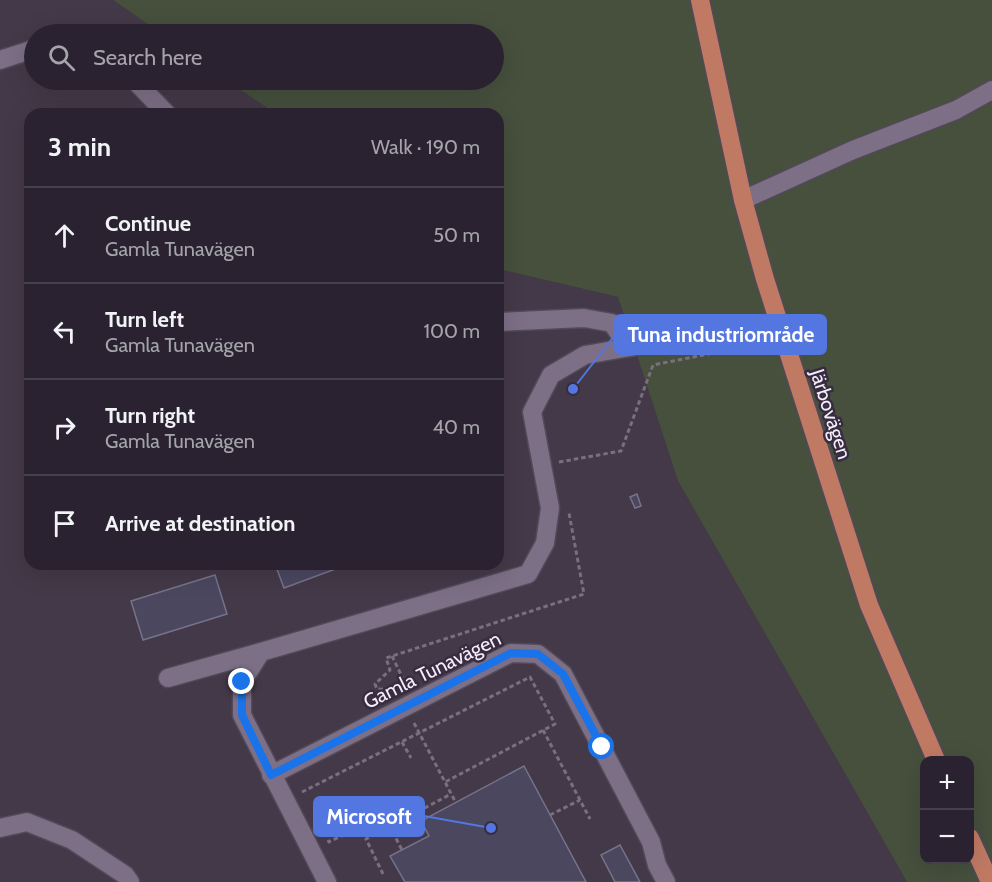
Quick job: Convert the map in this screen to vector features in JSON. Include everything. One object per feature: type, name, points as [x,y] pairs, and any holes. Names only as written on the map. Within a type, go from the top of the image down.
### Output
[{"type":"main road","name":"Järbovägen","points":[[700,0],[743,200],[778,321],[869,605],[934,756]]},
{"type":"main road","points":[[974,848],[990,882]]},
{"type":"lane","points":[[0,60],[24,52]]},
{"type":"lane","points":[[143,90],[160,108]]},
{"type":"lane","points":[[743,200],[853,150],[956,110],[992,90]]},
{"type":"lane","points":[[504,322],[584,318],[612,323],[628,347]]},
{"type":"lane","points":[[168,678],[528,574],[545,543],[550,508],[532,412],[551,375],[585,355],[778,321]]},
{"type":"lane","points":[[261,652],[242,682],[242,715],[327,882]]},
{"type":"lane","name":"Gamla Tunavägen","points":[[271,775],[511,653],[538,654],[563,674],[651,842],[657,865],[666,882]]},
{"type":"lane","points":[[0,828],[27,822],[72,840],[126,875],[130,882]]},
{"type":"path","points":[[559,462],[621,451],[653,365],[754,345],[778,321]]},
{"type":"path","points":[[386,658],[390,670],[375,684],[377,689],[408,690],[393,656]]},
{"type":"path","points":[[306,800],[302,792],[531,677],[555,724],[445,782]]},
{"type":"path","points":[[414,702],[419,712],[410,717],[456,803]]},
{"type":"path","points":[[543,730],[590,819]]},
{"type":"path","points":[[402,742],[411,758]]},
{"type":"path","points":[[383,874],[366,838],[451,794]]},
{"type":"path","points":[[550,815],[580,800]]},
{"type":"path","points":[[324,833],[329,842],[384,815],[402,850]]},
{"type":"shaded area","points":[[0,0],[113,0],[148,24],[24,24],[24,90],[241,90],[267,108],[24,108],[24,570],[504,570],[504,270],[618,297],[678,481],[907,882],[0,882]]},
{"type":"green space","points":[[113,0],[992,0],[992,882],[907,882],[678,481],[618,297],[504,270],[504,108],[267,108],[241,90],[504,90],[504,24],[148,24]]},
{"type":"building","points":[[637,494],[641,506],[635,508],[630,497]]},
{"type":"building","points":[[277,570],[333,570],[284,588]]},
{"type":"building","points":[[215,575],[227,614],[143,640],[131,601]]},
{"type":"building","points":[[524,766],[586,882],[405,882],[390,856],[429,836],[421,821]]},
{"type":"building","points":[[620,845],[640,882],[615,882],[601,855]]},
{"type":"place","name":"Tuna industriområde","points":[[573,389]]},
{"type":"place","name":"Microsoft","points":[[491,828]]},
{"type":"route","points":[[242,682],[242,715],[271,775],[511,653],[538,654],[563,674],[602,747]]}]
